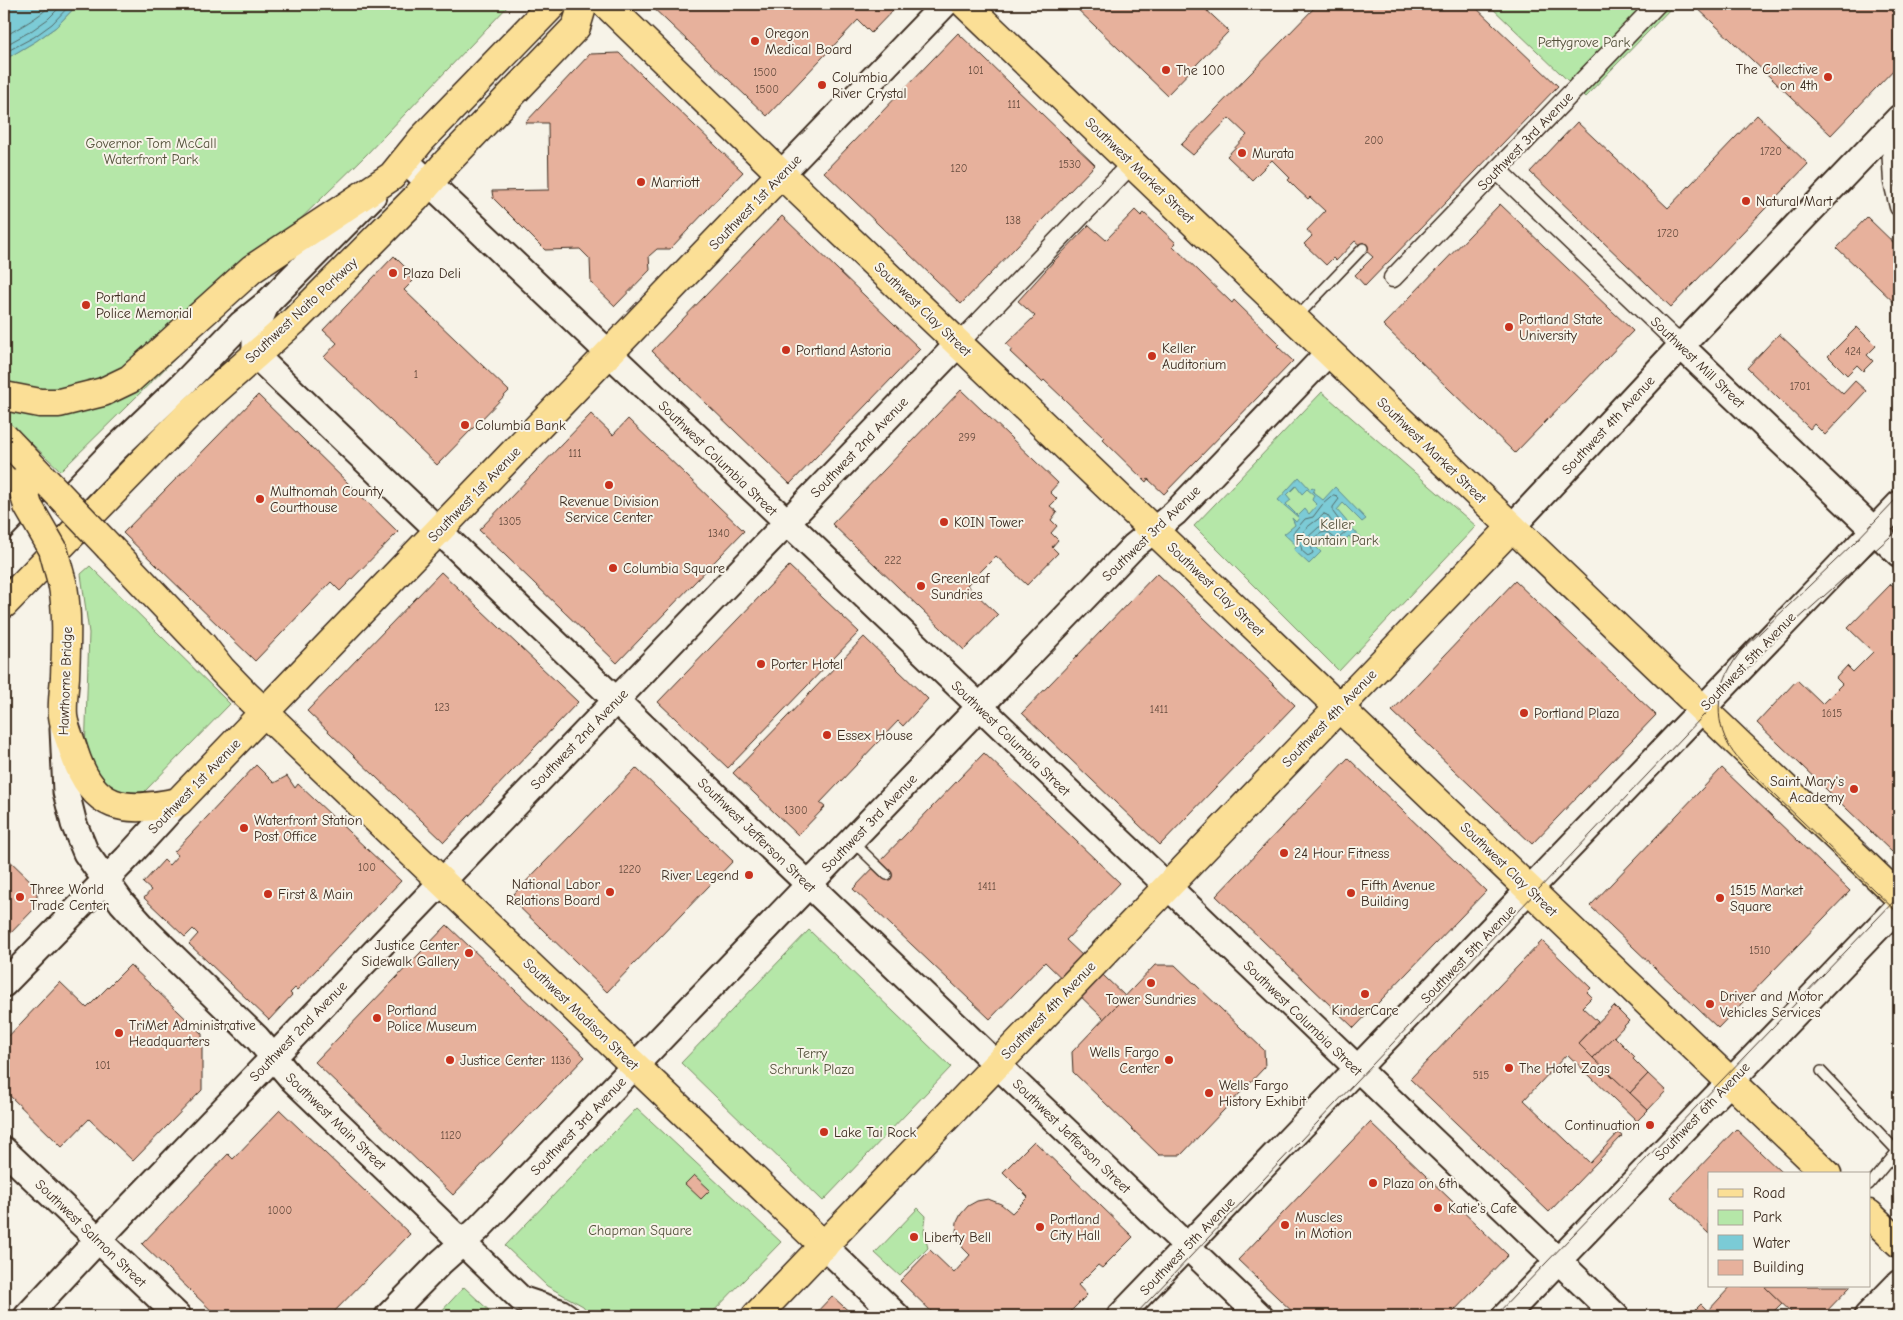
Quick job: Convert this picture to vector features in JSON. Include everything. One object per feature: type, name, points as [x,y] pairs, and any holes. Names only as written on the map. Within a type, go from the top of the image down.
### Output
[{"type":"main road","name":"Southwest Naito Parkway","points":[[4,564],[114,450],[183,384],[241,324],[267,303],[353,218],[399,168],[422,139],[553,4]]},
{"type":"main road","name":"Southwest Naito Parkway","points":[[4,604],[190,413],[295,320],[415,199],[576,27],[583,4]]},
{"type":"main road","name":"Southwest Clay Street","points":[[606,4],[781,174],[1825,1172]]},
{"type":"main road","name":"Southwest 1st Avenue","points":[[4,984],[945,4]]},
{"type":"main road","name":"Southwest Market Street","points":[[965,4],[1899,897]]},
{"type":"main road","name":"Southwest 4th Avenue","points":[[756,1316],[1512,527],[1681,346],[1894,123]]},
{"type":"main road","name":"Southwest Columbia Street","points":[[399,168],[430,182],[1616,1316]]},
{"type":"main road","points":[[4,396],[59,403],[91,396],[117,386],[141,371],[252,269],[399,168]]},
{"type":"main road","points":[[255,355],[255,331],[267,303]]},
{"type":"main road","name":"Southwest 2nd Avenue","points":[[27,1316],[959,343]]},
{"type":"main road","name":"Southwest Mill Street","points":[[1681,346],[1899,554]]},
{"type":"main road","name":"Southwest 3rd Avenue","points":[[388,1316],[440,1263],[478,1229],[1134,546],[1175,512],[1329,352]]},
{"type":"main road","name":"Southwest Jefferson Street","points":[[255,355],[1260,1316]]},
{"type":"main road","name":"Hawthorne Bridge","points":[[4,437],[196,654],[221,669],[265,712]]},
{"type":"main road","name":"Hawthorne Bridge","points":[[12,474],[45,494],[105,551]]},
{"type":"main road","name":"Hawthorne Bridge","points":[[12,474],[53,549],[64,586],[67,630],[63,717],[64,771],[70,810],[83,848],[105,880]]},
{"type":"main road","name":"Southwest 5th Avenue","points":[[1120,1316],[1899,504]]},
{"type":"main road","name":"Southwest Madison Street","points":[[265,712],[897,1316]]},
{"type":"main road","points":[[63,717],[80,772],[100,796],[110,802],[133,808],[148,808],[178,802]]},
{"type":"main road","name":"Southwest Main Street","points":[[105,880],[122,903],[149,933],[258,1038],[292,1080],[521,1299],[560,1312],[566,1316]]},
{"type":"main road","name":"Southwest 6th Avenue","points":[[1505,1316],[1899,906]]},
{"type":"main road","name":"Southwest Salmon Street","points":[[4,1150],[178,1316]]},
{"type":"main road","points":[[1870,1215],[1899,1243]]},
{"type":"main road","points":[[1867,1316],[1899,1283]]},
{"type":"street","name":"Southwest 3rd Avenue","points":[[1393,278],[1657,4]]},
{"type":"street","points":[[1894,123],[1893,182],[1899,207]]},
{"type":"street","name":"Southwest 2nd Avenue","points":[[959,343],[1132,163]]},
{"type":"street","name":"Southwest Mill Street","points":[[1497,170],[1681,346]]},
{"type":"lane","points":[[1295,319],[1363,248]]},
{"type":"lane","points":[[851,841],[887,875]]},
{"type":"lane","points":[[1821,1071],[1897,1151],[1870,1184]]},
{"type":"green space","name":"Governor Tom McCall Waterfront Park","points":[[78,4],[510,4],[365,156],[283,236],[196,338],[61,471],[4,418],[4,60],[56,27]]},
{"type":"green space","name":"Pettygrove Park","points":[[1488,4],[1675,4],[1585,97]]},
{"type":"green space","name":"Keller Fountain Park","points":[[1322,392],[1476,526],[1339,671],[1194,526]]},
{"type":"green space","points":[[90,566],[230,704],[144,792],[126,795],[111,789],[95,777],[85,754],[89,633],[81,574]]},
{"type":"green space","name":"Terry Schrunk Plaza","points":[[809,930],[951,1067],[823,1201],[681,1063]]},
{"type":"green space","name":"Chapman Square","points":[[637,1108],[781,1242],[709,1316],[591,1316],[583,1306],[547,1286],[505,1246]]},
{"type":"green space","points":[[918,1208],[926,1216],[924,1232],[928,1248],[900,1276],[875,1253]]},
{"type":"green space","points":[[464,1287],[495,1316],[437,1316]]},
{"type":"water","points":[[4,4],[78,4],[56,27],[4,60]]},
{"type":"water","points":[[1299,477],[1310,489],[1312,487],[1315,489],[1313,492],[1323,500],[1335,487],[1366,519],[1362,522],[1343,503],[1337,510],[1360,537],[1355,543],[1349,536],[1337,548],[1324,536],[1315,546],[1321,552],[1309,564],[1294,550],[1297,546],[1284,534],[1295,525],[1292,518],[1296,522],[1299,518],[1278,500]],"holes":[[[1296,486],[1302,494],[1307,489],[1314,495],[1312,500],[1317,505],[1309,514],[1305,509],[1298,516],[1286,504],[1291,500],[1287,495]]]},
{"type":"building","points":[[649,4],[899,4],[871,33],[858,20],[767,116]]},
{"type":"building","name":"The 100","points":[[1072,4],[1200,4],[1229,31],[1167,95]]},
{"type":"building","points":[[1200,4],[1216,4],[1208,12]]},
{"type":"building","points":[[1318,4],[1472,4],[1558,86],[1365,286],[1355,275],[1373,257],[1355,241],[1336,261],[1333,258],[1326,265],[1304,244],[1312,236],[1307,230],[1325,211],[1310,197],[1308,199],[1298,190],[1288,180],[1290,178],[1272,160],[1252,180],[1227,156],[1247,135],[1229,118],[1193,155],[1181,145]]},
{"type":"building","name":"The Collective on 4th","points":[[1693,4],[1899,4],[1899,64],[1831,135]]},
{"type":"building","points":[[958,33],[1095,165],[961,304],[824,172]]},
{"type":"building","name":"Marriott","points":[[619,53],[743,172],[670,249],[657,249],[649,256],[650,270],[615,306],[591,283],[590,259],[580,249],[545,250],[493,198],[492,191],[549,190],[548,123],[525,123],[590,54]]},
{"type":"building","points":[[1757,115],[1808,164],[1671,307],[1530,172],[1577,122],[1668,208]]},
{"type":"building","name":"Portland State University","points":[[1500,204],[1633,331],[1515,453],[1383,325]]},
{"type":"building","name":"Keller Auditorium","points":[[1135,210],[1141,216],[1144,213],[1176,243],[1173,246],[1232,303],[1234,300],[1279,344],[1277,346],[1293,361],[1164,494],[1148,479],[1146,482],[1102,439],[1104,437],[1044,380],[1042,382],[1010,352],[1012,349],[1006,344],[1035,316],[1018,301],[1053,262],[1089,225],[1106,240]]},
{"type":"building","name":"Portland Astoria","points":[[782,216],[920,349],[790,484],[652,351]]},
{"type":"building","points":[[1867,217],[1899,248],[1899,307],[1837,248]]},
{"type":"building","points":[[394,256],[407,269],[404,272],[413,281],[404,290],[509,391],[437,465],[324,357],[337,343],[323,330]]},
{"type":"building","points":[[1857,327],[1876,346],[1867,355],[1873,361],[1863,371],[1857,365],[1847,375],[1828,356]]},
{"type":"building","points":[[1779,334],[1843,394],[1855,381],[1866,391],[1825,435],[1814,424],[1810,429],[1747,368]]},
{"type":"building","name":"KOIN Tower","points":[[961,390],[1058,483],[1050,492],[1057,499],[1050,506],[1057,512],[1051,520],[1057,526],[1051,533],[1058,540],[1052,547],[1058,553],[1027,585],[996,556],[967,585],[998,615],[964,650],[832,524]]},
{"type":"building","name":"Multnomah County Courthouse","points":[[258,395],[398,532],[340,591],[331,582],[255,661],[123,533]]},
{"type":"building","name":"Columbia Square","points":[[591,414],[613,435],[628,419],[744,531],[617,663],[479,530]]},
{"type":"building","name":"Porter Hotel","points":[[789,566],[859,632],[728,768],[658,702]]},
{"type":"building","points":[[441,572],[578,702],[444,842],[307,711]]},
{"type":"building","points":[[1157,573],[1295,705],[1160,845],[1022,713]]},
{"type":"building","name":"Portland Plaza","points":[[1515,581],[1656,715],[1532,844],[1392,711]]},
{"type":"building","name":"Saint Mary's Academy","points":[[1891,584],[1899,592],[1899,845],[1892,852],[1757,723],[1797,680],[1822,704],[1842,684],[1836,678],[1847,666],[1853,672],[1873,652],[1848,628]]},
{"type":"building","name":"Essex House","points":[[864,637],[928,699],[903,726],[898,721],[820,803],[825,807],[798,835],[733,773]]},
{"type":"building","points":[[984,753],[1120,883],[1066,940],[1125,996],[1104,1019],[1045,962],[990,1019],[853,889]]},
{"type":"building","name":"Fifth Avenue Building","points":[[1348,758],[1486,891],[1354,1028],[1216,896]]},
{"type":"building","name":"First & Main","points":[[256,765],[274,783],[287,776],[295,788],[298,784],[401,881],[297,990],[295,988],[290,993],[292,995],[269,1020],[189,944],[198,934],[193,929],[185,937],[144,898],[151,890],[143,883],[164,860],[169,865],[178,855],[174,852]]},
{"type":"building","points":[[636,768],[733,861],[607,992],[510,898]]},
{"type":"building","name":"1515 Market Square","points":[[1722,768],[1850,891],[1718,1028],[1590,906]]},
{"type":"building","name":"Three World Trade Center","points":[[4,855],[37,887],[37,906],[4,940]]},
{"type":"building","name":"Justice Center","points":[[447,925],[585,1057],[453,1195],[315,1062]]},
{"type":"building","name":"The Hotel Zags","points":[[1542,941],[1591,988],[1587,992],[1592,997],[1582,1007],[1598,1022],[1578,1043],[1648,1110],[1637,1121],[1567,1054],[1524,1100],[1590,1163],[1618,1133],[1622,1136],[1549,1212],[1410,1079]]},
{"type":"building","points":[[130,965],[202,1034],[202,1090],[133,1161],[89,1119],[62,1147],[4,1090],[4,1041],[60,982],[87,1008]]},
{"type":"building","name":"Wells Fargo Center","points":[[1155,965],[1175,965],[1264,1050],[1265,1067],[1181,1155],[1159,1155],[1073,1072],[1072,1052]]},
{"type":"building","points":[[1614,1006],[1629,1021],[1593,1058],[1578,1043]]},
{"type":"building","points":[[1614,1036],[1635,1057],[1633,1059],[1648,1074],[1630,1093],[1593,1058]]},
{"type":"building","points":[[1648,1074],[1666,1091],[1648,1110],[1630,1093]]},
{"type":"building","points":[[280,1110],[410,1234],[330,1316],[217,1316],[142,1244],[228,1154],[233,1159]]},
{"type":"building","name":"Plaza on 6th","points":[[1370,1122],[1508,1255],[1449,1316],[1297,1316],[1238,1260]]},
{"type":"building","points":[[1736,1129],[1781,1172],[1708,1172],[1708,1233],[1671,1197]]},
{"type":"building","name":"Portland City Hall","points":[[1034,1141],[1133,1237],[1102,1268],[1098,1265],[1078,1285],[1087,1295],[1066,1316],[936,1316],[900,1281],[930,1250],[954,1273],[970,1255],[963,1248],[956,1232],[957,1222],[968,1206],[977,1201],[988,1199],[1001,1204],[1012,1213],[1028,1197],[1003,1172]]},
{"type":"building","points":[[694,1175],[710,1190],[701,1199],[685,1184]]},
{"type":"building","points":[[1729,1288],[1766,1288],[1782,1303],[1769,1316],[1689,1316],[1701,1304],[1708,1311]]},
{"type":"building","points":[[1766,1288],[1849,1288],[1822,1316],[1795,1316]]},
{"type":"building","points":[[832,1296],[854,1316],[813,1316]]},
{"type":"building","points":[[1189,1311],[1205,1312],[1213,1316],[1185,1316]]},
{"type":"tram line","points":[[1899,148],[1896,161],[1899,201]]},
{"type":"tram line","points":[[1899,496],[1854,543],[1742,650],[1734,660],[1723,683],[1719,707],[1723,732],[1730,748],[1739,760],[1899,914]]},
{"type":"tram line","points":[[1134,1316],[1776,639],[1899,529]]},
{"type":"tram line","points":[[1495,1316],[1899,896]]},
{"type":"place","name":"Oregon Medical Board","points":[[755,41]]},
{"type":"place","name":"The 100","points":[[1166,70]]},
{"type":"place","name":"The Collective on 4th","points":[[1828,77]]},
{"type":"place","name":"Columbia River Crystal","points":[[822,85]]},
{"type":"place","name":"Murata","points":[[1242,153]]},
{"type":"place","name":"Marriott","points":[[641,182]]},
{"type":"place","name":"Natural Mart","points":[[1746,201]]},
{"type":"place","name":"Plaza Deli","points":[[393,273]]},
{"type":"place","name":"Portland Police Memorial","points":[[86,305]]},
{"type":"place","name":"Portland State University","points":[[1509,327]]},
{"type":"place","name":"Portland Astoria","points":[[786,350]]},
{"type":"place","name":"Keller Auditorium","points":[[1152,356]]},
{"type":"place","name":"Columbia Bank","points":[[465,425]]},
{"type":"place","name":"Revenue Division Service Center","points":[[609,485]]},
{"type":"place","name":"Multnomah County Courthouse","points":[[260,499]]},
{"type":"place","name":"KOIN Tower","points":[[944,522]]},
{"type":"place","name":"Columbia Square","points":[[613,568]]},
{"type":"place","name":"Greenleaf Sundries","points":[[921,586]]},
{"type":"place","name":"Porter Hotel","points":[[761,664]]},
{"type":"place","name":"Portland Plaza","points":[[1524,713]]},
{"type":"place","name":"Essex House","points":[[827,735]]},
{"type":"place","name":"Saint Mary's Academy","points":[[1854,789]]},
{"type":"place","name":"Waterfront Station Post Office","points":[[244,828]]},
{"type":"place","name":"24 Hour Fitness","points":[[1284,853]]},
{"type":"place","name":"River Legend","points":[[749,875]]},
{"type":"place","name":"National Labor Relations Board","points":[[610,892]]},
{"type":"place","name":"Fifth Avenue Building","points":[[1351,893]]},
{"type":"place","name":"First & Main","points":[[268,894]]},
{"type":"place","name":"Three World Trade Center","points":[[20,897]]},
{"type":"place","name":"1515 Market Square","points":[[1720,898]]},
{"type":"place","name":"Justice Center Sidewalk Gallery","points":[[469,953]]},
{"type":"place","name":"Tower Sundries","points":[[1151,983]]},
{"type":"place","name":"KinderCare","points":[[1365,994]]},
{"type":"place","name":"Driver and Motor Vehicles Services","points":[[1710,1004]]},
{"type":"place","name":"Portland Police Museum","points":[[377,1018]]},
{"type":"place","name":"TriMet Administrative Headquarters","points":[[119,1033]]},
{"type":"place","name":"Justice Center","points":[[450,1060]]},
{"type":"place","name":"Wells Fargo Center","points":[[1169,1060]]},
{"type":"place","name":"The Hotel Zags","points":[[1509,1068]]},
{"type":"place","name":"Wells Fargo History Exhibit","points":[[1209,1093]]},
{"type":"place","name":"Continuation","points":[[1650,1125]]},
{"type":"place","name":"Lake Tai Rock","points":[[824,1132]]},
{"type":"place","name":"Plaza on 6th","points":[[1373,1183]]},
{"type":"place","name":"Katie's Cafe","points":[[1438,1208]]},
{"type":"place","name":"Muscles in Motion","points":[[1285,1225]]},
{"type":"place","name":"Portland City Hall","points":[[1040,1227]]},
{"type":"place","name":"Liberty Bell","points":[[914,1237]]}]
